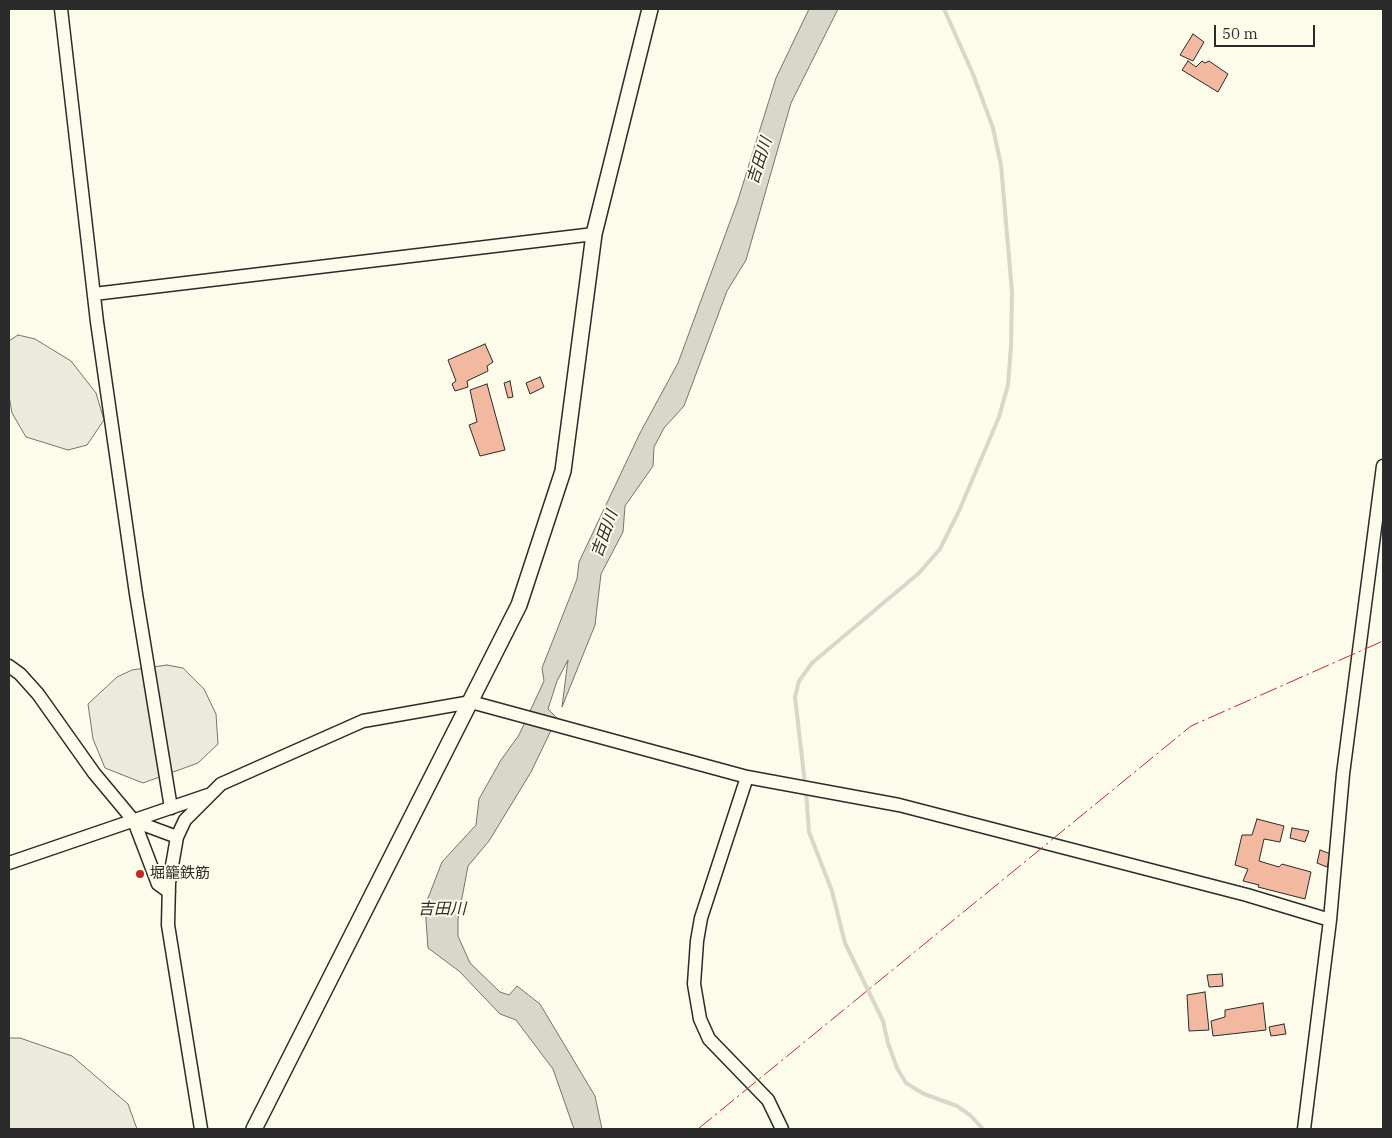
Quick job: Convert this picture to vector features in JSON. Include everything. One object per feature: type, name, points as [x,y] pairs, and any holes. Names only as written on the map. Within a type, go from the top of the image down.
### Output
[{"type":"street","points":[[61,9],[94,294],[134,584],[170,808]]},
{"type":"street","points":[[254,1129],[519,605],[563,471],[594,234],[650,9]]},
{"type":"street","points":[[94,294],[594,234]]},
{"type":"street","points":[[1304,1129],[1330,920],[1343,774],[1383,466]]},
{"type":"street","points":[[9,666],[20,674],[38,694],[94,773],[134,821],[158,884],[169,892]]},
{"type":"street","points":[[202,1129],[168,925],[169,892],[177,837],[184,820],[222,784],[363,721],[471,702],[747,777],[900,805],[1247,895],[1330,920]]},
{"type":"street","points":[[747,777],[702,918],[697,941],[694,984],[700,1019],[709,1040],[768,1100],[782,1129]]},
{"type":"street","points":[[9,863],[212,793]]},
{"type":"street","points":[[134,821],[177,837]]},
{"type":"shaded area","points":[[18,335],[35,339],[71,361],[96,393],[104,420],[87,445],[68,450],[26,437],[12,413],[9,396],[9,341]]},
{"type":"shaded area","points":[[167,665],[183,668],[204,689],[216,714],[218,744],[198,763],[143,783],[105,768],[93,739],[88,704],[117,677],[132,670]]},
{"type":"shaded area","points":[[9,1038],[20,1038],[72,1056],[128,1104],[137,1129],[9,1129]]},
{"type":"water","name":"吉田川","points":[[809,9],[838,9],[791,103],[746,260],[727,291],[684,406],[664,428],[654,447],[653,466],[625,506],[623,532],[601,574],[595,625],[562,707],[568,660],[557,681],[548,709],[557,718],[531,772],[489,841],[468,866],[458,919],[458,936],[470,963],[500,992],[509,995],[517,986],[540,1004],[595,1096],[602,1129],[574,1129],[553,1069],[516,1020],[500,1014],[459,971],[428,948],[425,906],[442,862],[476,825],[479,799],[501,760],[519,735],[544,681],[542,668],[577,579],[579,562],[640,433],[678,363],[738,200],[776,78]]},
{"type":"building","points":[[1193,34],[1204,42],[1193,61],[1180,55]]},
{"type":"building","points":[[1188,61],[1196,67],[1202,61],[1205,63],[1209,61],[1228,74],[1218,92],[1182,70]]},
{"type":"building","points":[[485,344],[493,362],[487,366],[488,371],[467,381],[468,387],[455,391],[452,384],[456,381],[448,360]]},
{"type":"building","points":[[540,377],[544,387],[530,394],[526,383]]},
{"type":"building","points":[[510,381],[513,397],[508,398],[504,383]]},
{"type":"building","points":[[487,384],[505,450],[480,456],[469,425],[477,422],[470,390]]},
{"type":"building","points":[[1257,819],[1284,826],[1280,842],[1264,839],[1259,861],[1279,867],[1282,864],[1311,872],[1305,899],[1258,887],[1259,885],[1243,881],[1248,869],[1235,865],[1242,835],[1252,835]]},
{"type":"building","points":[[1292,828],[1309,831],[1305,842],[1290,838]]},
{"type":"building","points":[[1320,850],[1331,854],[1327,867],[1317,863]]},
{"type":"building","points":[[1222,974],[1223,986],[1209,987],[1207,975]]},
{"type":"building","points":[[1205,992],[1209,1030],[1189,1031],[1187,995]]},
{"type":"building","points":[[1263,1003],[1266,1030],[1213,1036],[1211,1021],[1225,1017],[1225,1010]]},
{"type":"building","points":[[1284,1024],[1286,1034],[1271,1036],[1269,1027]]},
{"type":"waterway","points":[[805,784],[795,697],[799,681],[812,663],[919,573],[940,549],[959,511],[999,417],[1008,385],[1012,292],[1001,165],[993,128],[973,74],[944,9]]},
{"type":"waterway","points":[[806,791],[809,832],[832,891],[845,943],[883,1021],[897,1068],[906,1083],[924,1094],[957,1106],[970,1115],[983,1129]]},
{"type":"power","points":[[698,1129],[1191,726],[1383,641]]},
{"type":"place","name":"堀籠鉄筋","points":[[140,874]]}]
